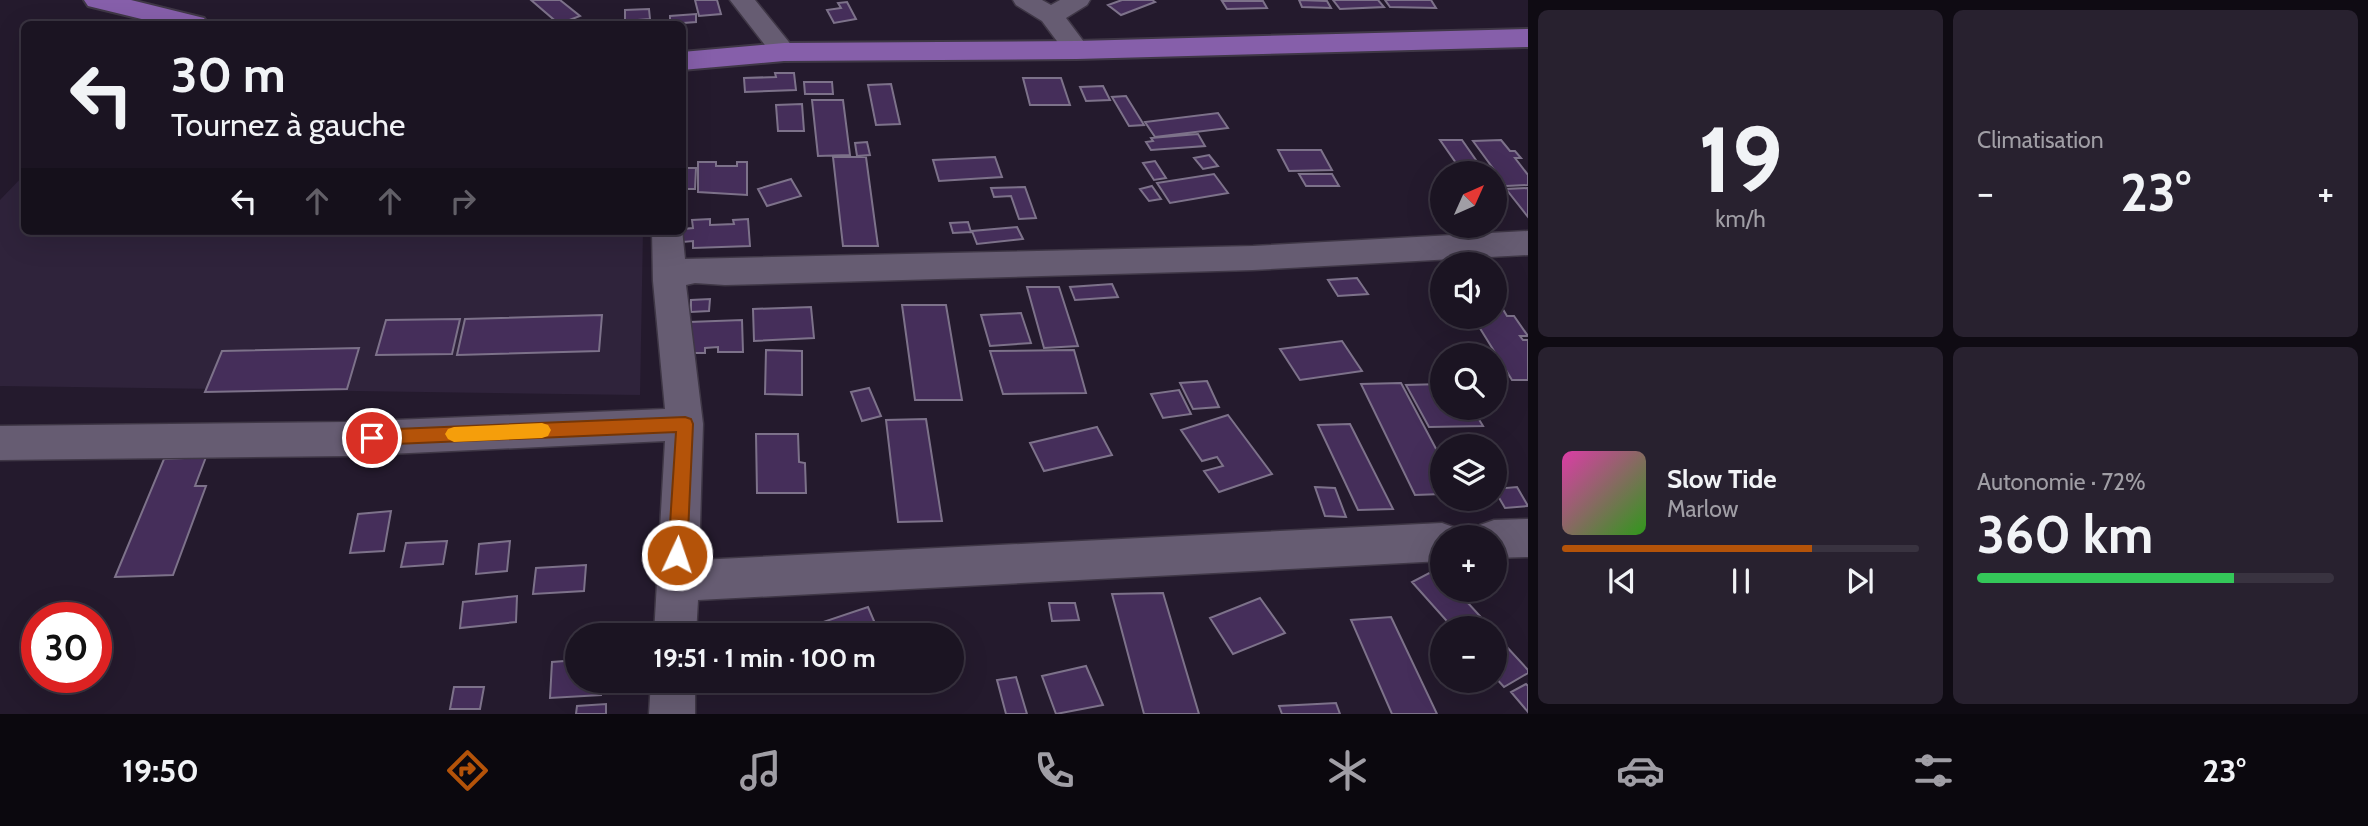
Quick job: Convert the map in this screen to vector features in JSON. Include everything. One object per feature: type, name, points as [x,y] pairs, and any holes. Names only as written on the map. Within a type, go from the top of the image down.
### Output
[{"type":"main road","points":[[98,0],[182,21]]},
{"type":"main road","points":[[686,61],[784,52],[1077,50],[1528,38]]},
{"type":"street","points":[[742,0],[784,52]]},
{"type":"street","points":[[1025,0],[1051,16],[1077,50]]},
{"type":"street","points":[[1051,16],[1079,0]]},
{"type":"street","points":[[668,235],[669,281],[685,424],[675,623]]},
{"type":"street","points":[[669,281],[680,273],[691,270],[725,272],[1253,258],[1528,243]]},
{"type":"street","points":[[0,443],[346,439],[685,424]]},
{"type":"street","points":[[1507,539],[1528,538]]},
{"type":"street","points":[[676,581],[1430,543]]},
{"type":"street","points":[[673,693],[673,714]]},
{"type":"shaded area","points":[[21,178],[21,235],[643,235],[640,395],[0,386],[0,200]]},
{"type":"building","points":[[531,0],[560,0],[580,16],[567,21],[556,21]]},
{"type":"building","points":[[695,0],[717,0],[721,14],[699,16]]},
{"type":"building","points":[[1122,0],[1155,2],[1121,15],[1108,5]]},
{"type":"building","points":[[1299,0],[1327,1],[1331,8],[1302,7]]},
{"type":"building","points":[[1333,0],[1378,0],[1384,7],[1340,9]]},
{"type":"building","points":[[1385,0],[1431,0],[1436,8],[1390,7]]},
{"type":"building","points":[[1222,1],[1263,1],[1267,8],[1227,9]]},
{"type":"building","points":[[847,2],[856,19],[834,23],[827,10],[841,8],[838,3]]},
{"type":"building","points":[[649,9],[650,19],[625,21],[625,10]]},
{"type":"building","points":[[696,14],[696,22],[670,21],[670,16]]},
{"type":"building","points":[[775,73],[794,73],[796,90],[745,92],[744,78],[776,77]]},
{"type":"building","points":[[1023,78],[1061,78],[1070,105],[1030,105]]},
{"type":"building","points":[[804,82],[832,82],[833,94],[805,94]]},
{"type":"building","points":[[891,84],[900,124],[876,125],[868,85]]},
{"type":"building","points":[[1103,86],[1110,100],[1086,101],[1080,87]]},
{"type":"building","points":[[1126,96],[1144,125],[1129,126],[1112,97]]},
{"type":"building","points":[[812,100],[843,100],[850,155],[818,156]]},
{"type":"building","points":[[802,104],[804,131],[778,131],[776,105]]},
{"type":"building","points":[[1218,113],[1228,128],[1155,137],[1145,122]]},
{"type":"building","points":[[1198,134],[1205,146],[1151,150],[1146,142],[1153,141],[1151,138]]},
{"type":"building","points":[[1440,140],[1462,140],[1477,161],[1455,161]]},
{"type":"building","points":[[1501,140],[1510,151],[1515,151],[1521,158],[1515,158],[1528,175],[1528,185],[1507,186],[1507,161],[1488,161],[1473,141]]},
{"type":"building","points":[[867,142],[870,155],[857,156],[855,143]]},
{"type":"building","points":[[1278,150],[1321,150],[1332,170],[1289,171]]},
{"type":"building","points":[[1209,155],[1218,166],[1203,169],[1194,158]]},
{"type":"building","points":[[833,157],[866,157],[878,246],[843,246]]},
{"type":"building","points":[[995,157],[1002,177],[939,181],[933,160]]},
{"type":"building","points":[[1155,161],[1166,178],[1154,180],[1143,163]]},
{"type":"building","points":[[698,162],[716,162],[716,166],[737,166],[737,162],[747,162],[747,195],[698,192]]},
{"type":"building","points":[[686,168],[696,168],[695,189],[686,189]]},
{"type":"building","points":[[1214,174],[1228,193],[1170,203],[1157,183]]},
{"type":"building","points":[[1299,174],[1332,174],[1339,186],[1306,186]]},
{"type":"building","points":[[791,179],[801,196],[767,206],[758,189]]},
{"type":"building","points":[[1152,186],[1161,199],[1149,201],[1140,189]]},
{"type":"building","points":[[1025,187],[1036,218],[1019,219],[1011,196],[994,197],[991,188]]},
{"type":"building","points":[[1528,188],[1528,217],[1507,190]]},
{"type":"building","points":[[710,219],[710,225],[734,224],[733,220],[748,219],[750,246],[693,248],[693,241],[683,242],[686,229],[693,228],[692,220]]},
{"type":"building","points":[[968,222],[971,232],[953,233],[950,223]]},
{"type":"building","points":[[1017,227],[1023,239],[977,244],[972,231]]},
{"type":"building","points":[[1357,278],[1368,294],[1338,296],[1328,280]]},
{"type":"building","points":[[1112,284],[1118,297],[1075,300],[1070,287]]},
{"type":"building","points":[[1027,287],[1059,287],[1078,346],[1044,348]]},
{"type":"building","points":[[710,299],[709,311],[691,312],[691,300]]},
{"type":"building","points":[[902,305],[946,305],[962,400],[915,400]]},
{"type":"building","points":[[811,307],[814,338],[754,341],[753,309]]},
{"type":"building","points":[[1021,313],[1031,343],[990,346],[981,315]]},
{"type":"building","points":[[602,315],[599,351],[457,355],[465,319]]},
{"type":"building","points":[[1507,316],[1514,316],[1528,336],[1520,336],[1523,340],[1528,340],[1528,380],[1512,380],[1507,372],[1507,343],[1489,343],[1480,329],[1507,329]]},
{"type":"building","points":[[460,319],[452,354],[376,355],[386,320]]},
{"type":"building","points":[[742,320],[743,352],[718,352],[718,347],[705,348],[705,353],[688,353],[689,322]]},
{"type":"building","points":[[1342,341],[1362,371],[1300,380],[1280,349]]},
{"type":"building","points":[[359,348],[347,389],[205,392],[222,351]]},
{"type":"building","points":[[766,350],[802,351],[802,395],[765,394]]},
{"type":"building","points":[[1074,350],[1086,393],[1003,394],[990,351]]},
{"type":"building","points":[[1207,381],[1219,407],[1193,409],[1180,383]]},
{"type":"building","points":[[1401,383],[1430,437],[1430,494],[1415,495],[1361,384]]},
{"type":"building","points":[[1430,384],[1430,420],[1479,420],[1483,426],[1429,427],[1406,385]]},
{"type":"building","points":[[869,388],[881,416],[862,421],[851,392]]},
{"type":"building","points":[[1179,390],[1191,414],[1163,418],[1151,394]]},
{"type":"building","points":[[1228,415],[1272,474],[1219,492],[1204,471],[1223,466],[1217,457],[1202,461],[1181,430]]},
{"type":"building","points":[[926,419],[942,521],[898,522],[886,420]]},
{"type":"building","points":[[1350,424],[1393,509],[1358,510],[1318,425]]},
{"type":"building","points":[[1097,427],[1112,455],[1044,471],[1030,443]]},
{"type":"building","points":[[756,434],[798,434],[799,462],[805,463],[806,493],[757,493]]},
{"type":"building","points":[[206,457],[195,486],[206,486],[173,575],[115,577],[164,459]]},
{"type":"building","points":[[1315,487],[1335,488],[1346,517],[1325,516]]},
{"type":"building","points":[[1517,487],[1528,506],[1507,508],[1507,488]]},
{"type":"building","points":[[391,511],[384,551],[350,553],[358,514]]},
{"type":"building","points":[[447,541],[443,564],[401,567],[406,543]]},
{"type":"building","points":[[510,541],[507,571],[476,574],[479,544]]},
{"type":"building","points":[[586,565],[584,591],[533,594],[536,568]]},
{"type":"building","points":[[1430,573],[1430,602],[1467,602],[1480,616],[1442,616],[1412,582]]},
{"type":"building","points":[[1163,593],[1199,714],[1144,714],[1112,594]]},
{"type":"building","points":[[517,596],[516,622],[460,628],[463,602]]},
{"type":"building","points":[[1260,598],[1285,633],[1233,654],[1210,618]]},
{"type":"building","points":[[1049,603],[1075,603],[1079,620],[1052,621]]},
{"type":"building","points":[[868,607],[875,623],[823,623]]},
{"type":"building","points":[[1391,617],[1437,714],[1392,714],[1351,620]]},
{"type":"building","points":[[1507,647],[1528,670],[1528,673],[1507,685]]},
{"type":"building","points":[[565,661],[565,693],[601,695],[550,698],[552,662]]},
{"type":"building","points":[[1086,666],[1103,705],[1056,714],[1042,676]]},
{"type":"building","points":[[1016,677],[1027,714],[1006,714],[997,680]]},
{"type":"building","points":[[1526,684],[1528,686],[1528,712],[1511,692]]},
{"type":"building","points":[[454,687],[484,687],[480,709],[450,709]]},
{"type":"building","points":[[1336,703],[1340,714],[1282,714],[1279,706]]},
{"type":"building","points":[[606,704],[606,714],[576,714],[577,706]]},
{"type":"slow traffic","points":[[454,434],[542,430]]},
{"type":"route","points":[[372,438],[685,424],[677,555]]}]
